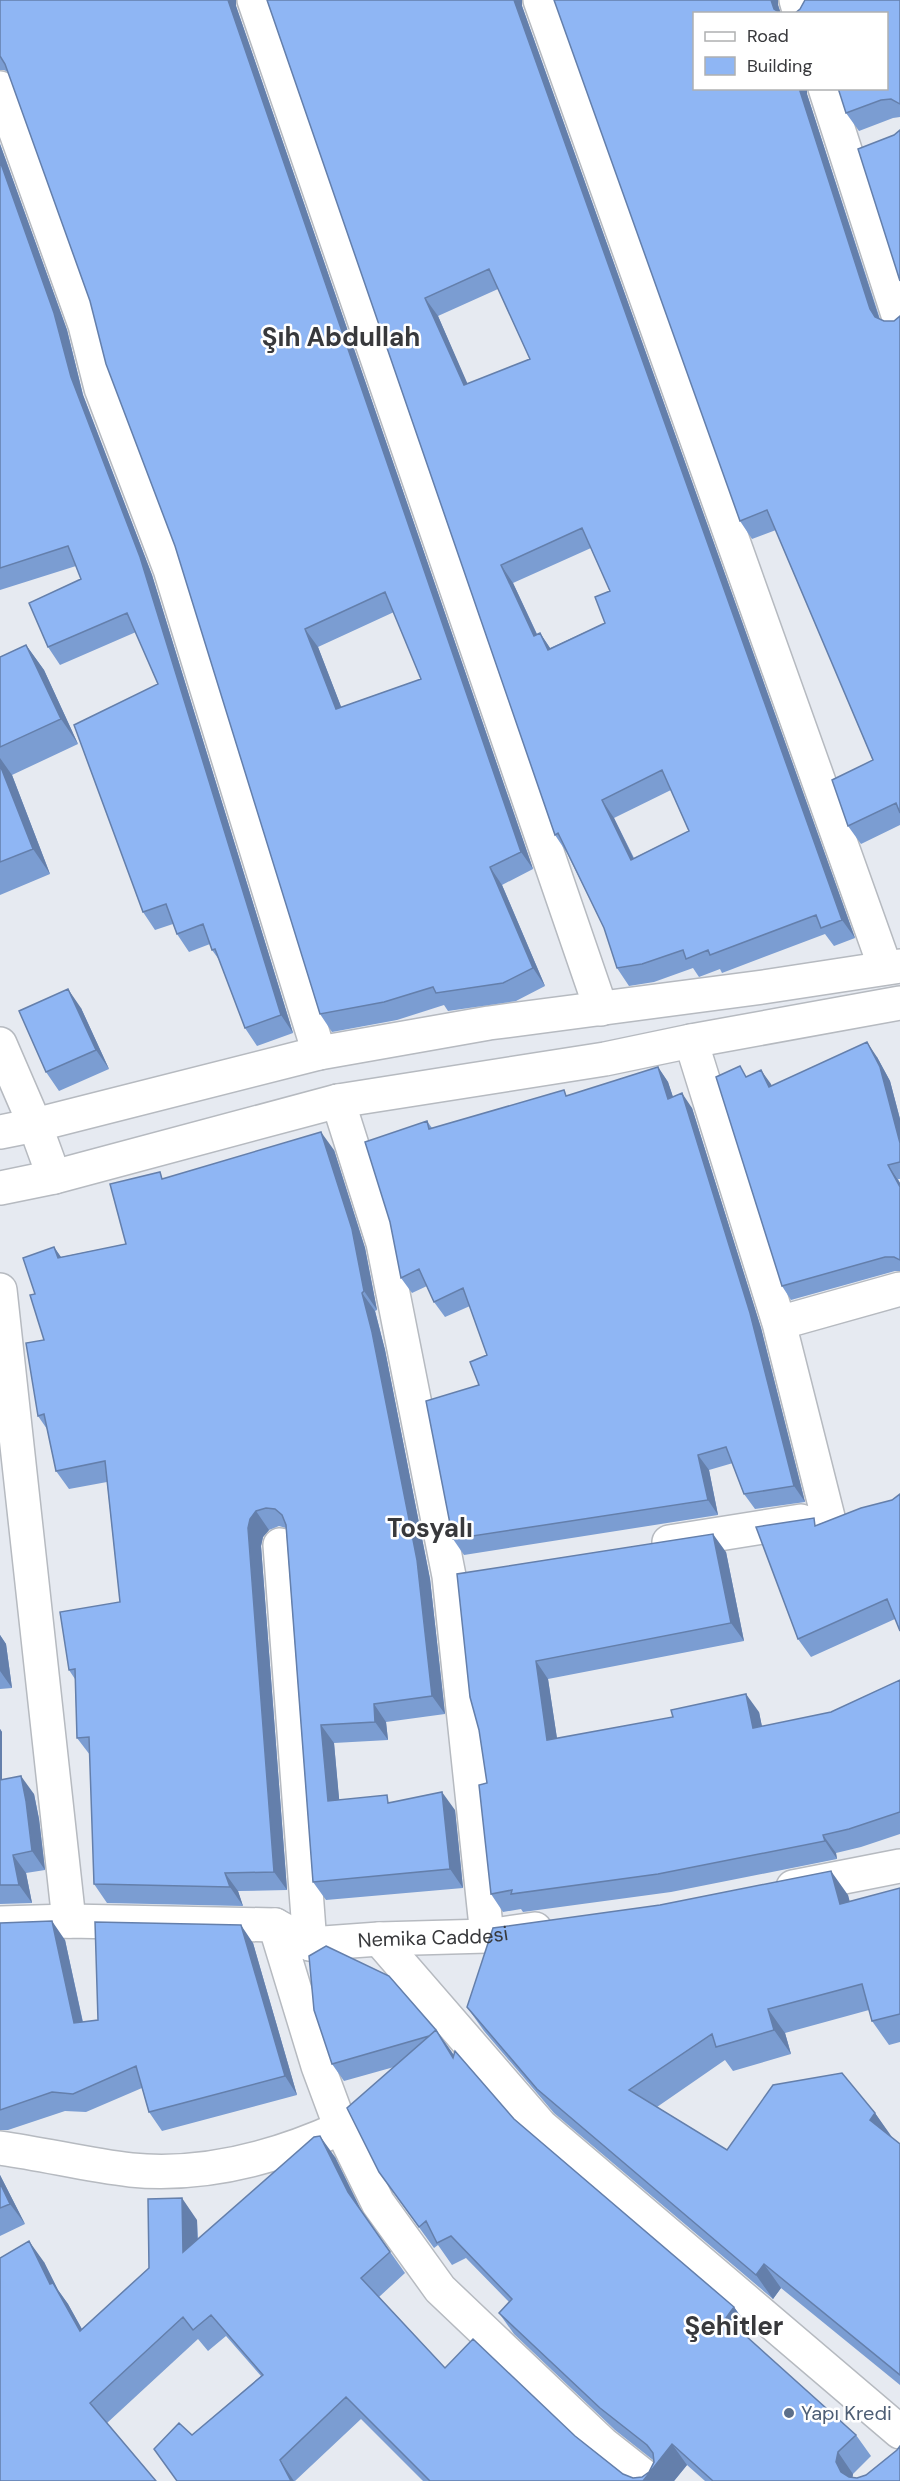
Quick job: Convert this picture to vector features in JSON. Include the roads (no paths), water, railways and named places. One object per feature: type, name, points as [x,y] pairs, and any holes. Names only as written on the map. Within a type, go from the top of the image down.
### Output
[{"type":"street","points":[[254,0],[601,1009]]},
{"type":"street","points":[[0,1132],[319,1053],[489,1023],[763,987],[892,967],[540,0]]},
{"type":"street","points":[[0,88],[85,325],[101,388],[171,569],[319,1053]]},
{"type":"street","points":[[826,90],[900,321]]},
{"type":"street","points":[[847,156],[879,143]]},
{"type":"street","points":[[0,1188],[54,1177],[338,1101],[605,1059],[691,1041],[900,1004]]},
{"type":"street","points":[[638,1546],[843,1513],[779,1323],[691,1041]]},
{"type":"street","points":[[0,1044],[35,1125],[54,1177]]},
{"type":"street","points":[[338,1101],[383,1243],[449,1576],[486,1936]]},
{"type":"street","points":[[779,1323],[900,1289]]},
{"type":"street","points":[[0,1290],[69,1921]]},
{"type":"street","points":[[280,1545],[310,1944]]},
{"type":"street","points":[[449,1576],[484,1571]]},
{"type":"street","points":[[765,1892],[900,1866]]},
{"type":"street","points":[[0,1923],[69,1921],[275,1925],[310,1944]]},
{"type":"street","name":"Nemika Caddesi","points":[[310,1944],[379,1939],[486,1936],[569,1924]]},
{"type":"street","points":[[275,1925],[318,2066],[341,2128],[378,2203],[440,2289],[603,2444],[650,2481]]},
{"type":"street","points":[[379,1939],[541,2126],[900,2432]]},
{"type":"street","points":[[0,2148],[132,2170],[170,2171],[214,2168],[261,2159],[306,2144],[341,2128]]},
{"type":"place","name":"Yapı Kredi","points":[[789,2413]]},
{"type":"district","name":"Şıh Abdullah","points":[[341,337]]},
{"type":"district","name":"Tosyalı","points":[[430,1528]]},
{"type":"district","name":"Şehitler","points":[[734,2326]]}]
